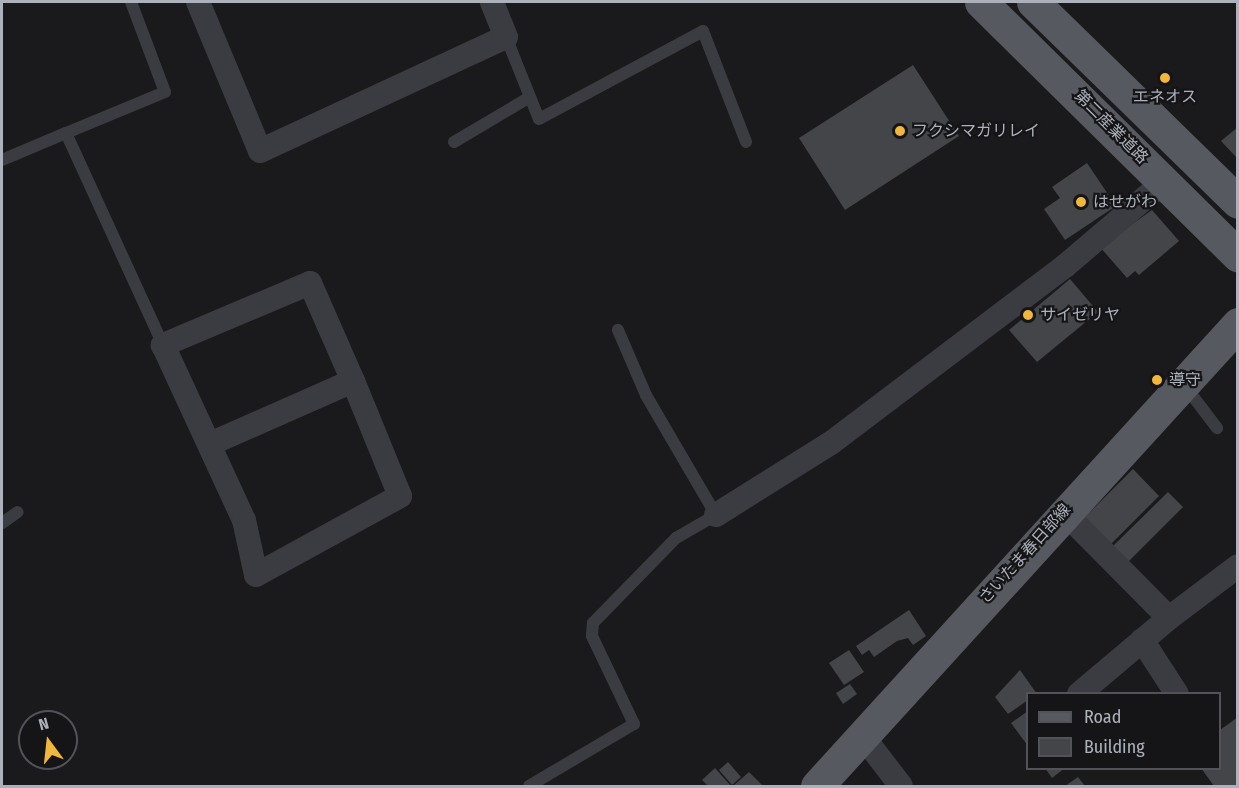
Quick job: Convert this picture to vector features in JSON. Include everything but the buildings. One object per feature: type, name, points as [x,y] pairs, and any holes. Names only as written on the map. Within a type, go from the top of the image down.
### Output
[{"type":"main road","name":"第二産業道路","points":[[981,2],[1238,255]]},
{"type":"main road","points":[[1033,2],[1238,202]]},
{"type":"main road","name":"さいたま春日部線","points":[[817,786],[1064,512],[1238,324]]},
{"type":"street","points":[[198,2],[260,151],[506,37],[492,2]]},
{"type":"street","points":[[716,515],[831,443],[1065,266],[1165,181]]},
{"type":"street","points":[[310,283],[400,496],[256,575],[244,520],[163,345],[310,283]]},
{"type":"street","points":[[210,444],[353,381]]},
{"type":"street","points":[[1064,512],[1169,618]]},
{"type":"street","points":[[1080,692],[1169,618],[1238,566]]},
{"type":"street","points":[[1142,640],[1176,692]]},
{"type":"street","points":[[862,735],[901,786]]},
{"type":"lane","points":[[2,160],[165,92],[131,2]]},
{"type":"lane","points":[[506,37],[539,119],[704,31],[747,142]]},
{"type":"lane","points":[[454,142],[530,97]]},
{"type":"lane","points":[[66,133],[163,345]]},
{"type":"lane","points":[[529,786],[634,724],[591,636],[593,623],[676,538],[716,515],[646,395],[618,330]]},
{"type":"lane","points":[[1183,383],[1216,428]]},
{"type":"lane","points":[[2,523],[18,512]]},
{"type":"place","name":"エネオス","points":[[1165,78]]},
{"type":"place","name":"フクシマガリレイ","points":[[900,131]]},
{"type":"place","name":"はせがわ","points":[[1081,202]]},
{"type":"place","name":"サイゼリヤ","points":[[1028,315]]},
{"type":"place","name":"導守","points":[[1157,380]]}]
